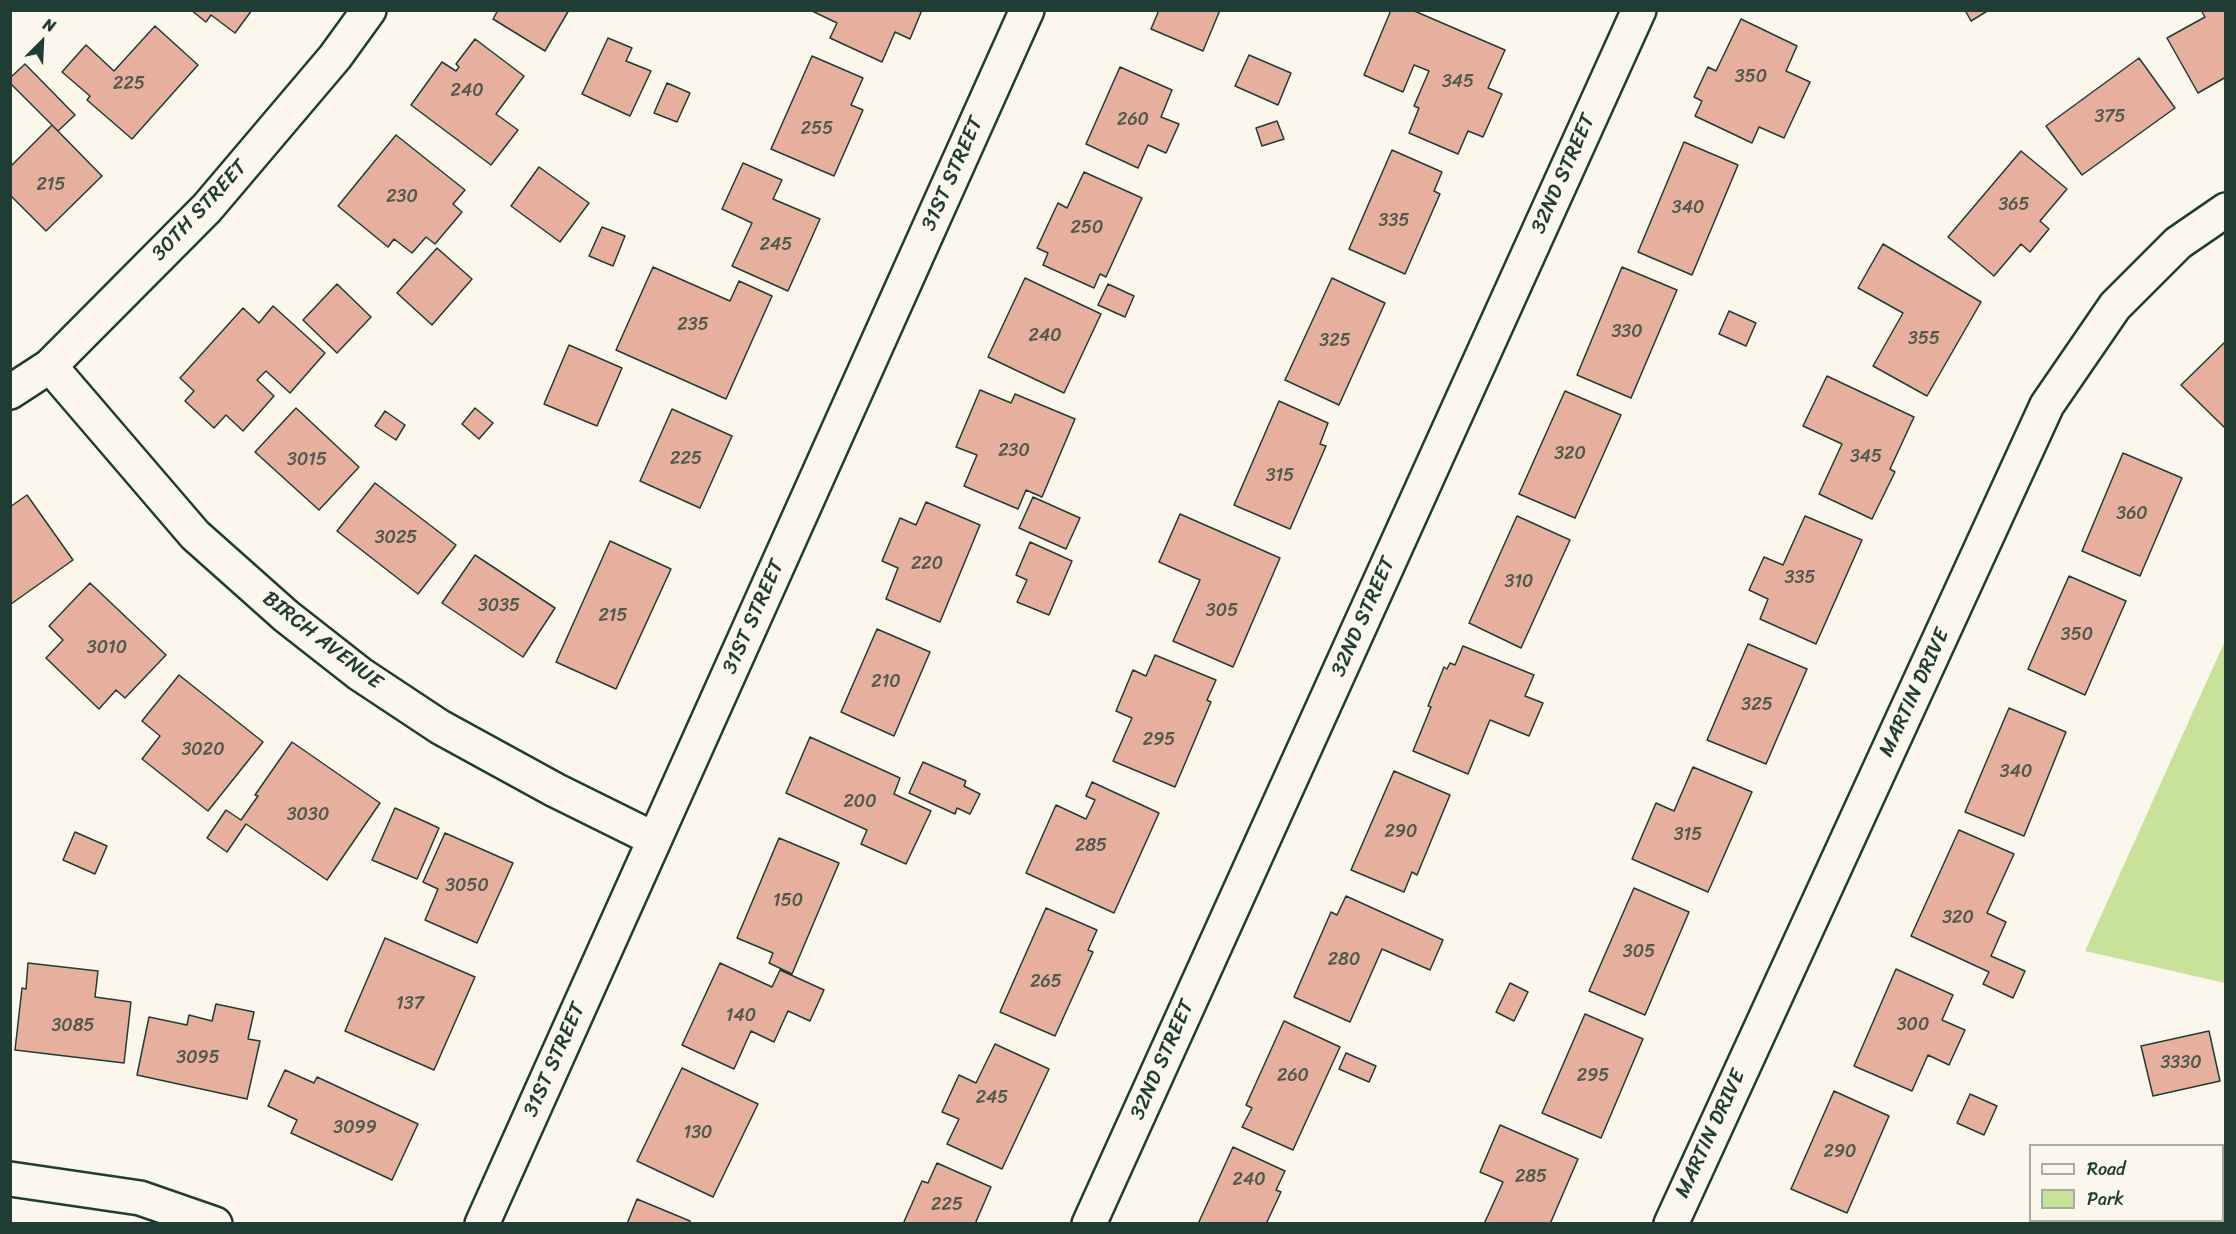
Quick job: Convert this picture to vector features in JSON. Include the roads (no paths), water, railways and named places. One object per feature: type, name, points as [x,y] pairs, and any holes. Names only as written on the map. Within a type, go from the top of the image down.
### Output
[{"type":"street","name":"30TH STREET","points":[[10,392],[50,366],[207,208],[335,57],[369,10]]},
{"type":"street","name":"31ST STREET","points":[[482,1224],[1027,10]]},
{"type":"street","name":"32ND STREET","points":[[1089,1224],[1639,10]]},
{"type":"street","name":"MARTIN DRIVE","points":[[1671,1224],[2047,405],[2115,306],[2178,243],[2226,210]]},
{"type":"street","name":"BIRCH AVENUE","points":[[50,366],[195,535],[286,616],[342,659],[440,727],[555,790],[654,839]]},
{"type":"street","points":[[10,1179],[140,1198],[215,1224]]}]
